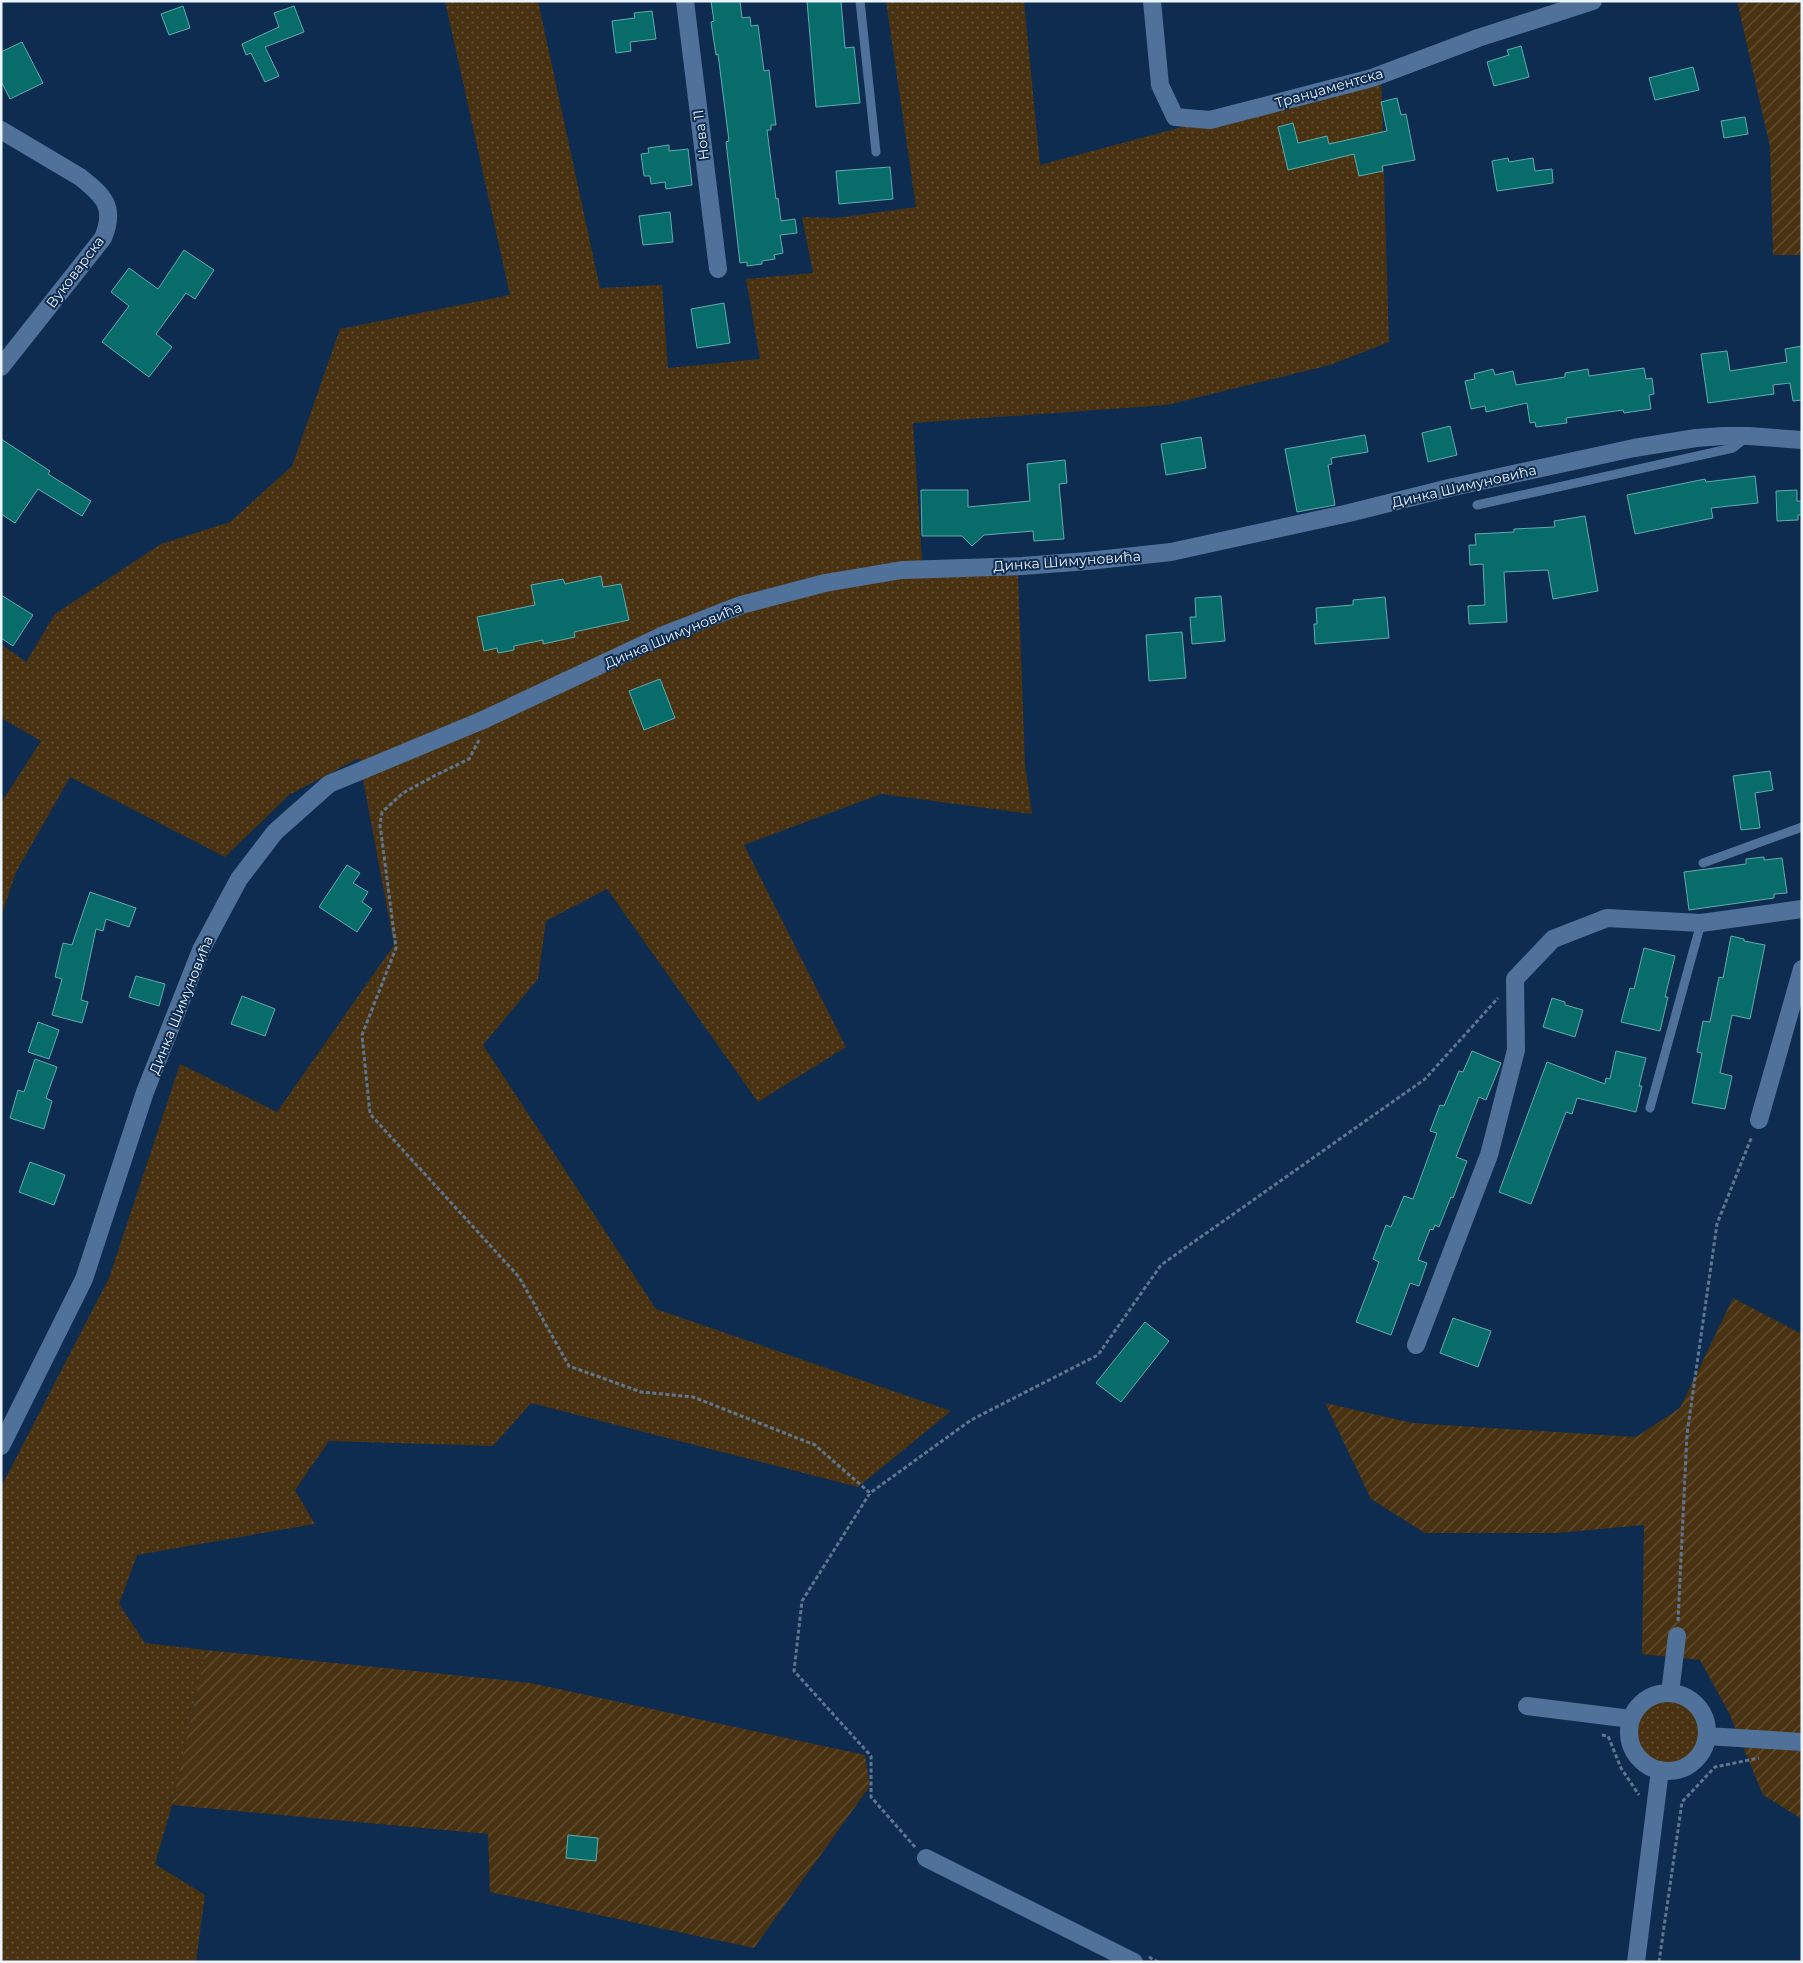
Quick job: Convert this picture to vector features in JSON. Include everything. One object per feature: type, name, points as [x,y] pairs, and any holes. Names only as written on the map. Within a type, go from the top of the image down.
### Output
[{"type":"street","name":"Нова 11","points":[[685,1],[718,269]]},
{"type":"street","name":"Транџаментска","points":[[1152,1],[1160,85],[1175,117],[1210,120],[1372,78],[1478,38],[1593,1]]},
{"type":"street","name":"Вуковарска","points":[[1,130],[92,186],[101,195],[107,205],[110,216],[103,238],[1,367]]},
{"type":"street","name":"Динка Шимуновића","points":[[1,1446],[84,1280],[145,1092],[201,950],[239,880],[275,832],[329,784],[483,720],[664,635],[740,605],[825,583],[902,570],[1022,566],[1171,552],[1634,448],[1696,438],[1749,436],[1802,440]]},
{"type":"street","points":[[1416,1345],[1490,1156],[1516,1050],[1515,979],[1553,939],[1607,918],[1700,923],[1802,909]]},
{"type":"street","points":[[1759,1120],[1802,969]]},
{"type":"street","points":[[1670,1693],[1677,1636]]},
{"type":"street","points":[[1670,1693],[1683,1696],[1694,1702],[1702,1712],[1707,1736],[1704,1748],[1700,1753],[1686,1767],[1674,1771],[1660,1770],[1648,1765],[1638,1757],[1631,1745],[1629,1733],[1631,1720],[1637,1708],[1646,1699],[1658,1694],[1670,1693]]},
{"type":"street","points":[[1527,1706],[1631,1720]]},
{"type":"street","points":[[1707,1736],[1802,1742]]},
{"type":"street","points":[[1636,1962],[1660,1770]]},
{"type":"street","points":[[926,1858],[1134,1962]]},
{"type":"lane","points":[[860,1],[876,152]]},
{"type":"lane","points":[[1477,505],[1733,448],[1749,436]]},
{"type":"lane","points":[[1703,862],[1802,827]]},
{"type":"lane","points":[[1650,1108],[1700,923]]},
{"type":"path","points":[[483,720],[478,744],[469,760],[434,776],[404,793],[382,812],[380,825],[396,948],[362,1035],[370,1114],[520,1277],[569,1366],[642,1392],[692,1397],[815,1445],[870,1493]]},
{"type":"path","points":[[926,1858],[872,1797],[871,1756],[794,1671],[802,1601],[870,1493],[971,1420],[1098,1355],[1161,1265],[1425,1079],[1515,979]]},
{"type":"path","points":[[1677,1636],[1688,1434],[1717,1224],[1759,1120]]},
{"type":"path","points":[[1599,1734],[1608,1736],[1621,1768],[1643,1800]]},
{"type":"path","points":[[1658,1962],[1682,1802],[1715,1767],[1768,1756]]},
{"type":"shaded area","points":[[445,1],[538,1],[600,288],[662,285],[668,368],[760,359],[746,279],[813,273],[802,217],[836,218],[916,207],[886,1],[1024,1],[1040,165],[1381,74],[1389,342],[1330,365],[1167,405],[913,423],[923,575],[1018,574],[1025,764],[1032,814],[881,794],[744,845],[846,1047],[758,1102],[607,889],[546,921],[538,979],[483,1045],[656,1309],[951,1411],[858,1487],[531,1403],[493,1446],[329,1441],[295,1490],[315,1524],[137,1555],[119,1604],[145,1643],[206,1650],[172,1805],[155,1864],[205,1895],[196,1962],[1,1962],[1,1487],[109,1278],[180,1064],[277,1112],[394,945],[359,758],[289,795],[225,857],[70,777],[16,872],[1,917],[1,803],[41,741],[1,718],[1,644],[26,662],[55,614],[161,544],[230,522],[292,466],[340,329],[510,295]]},
{"type":"shaded area","points":[[1737,1],[1802,1],[1802,255],[1773,255],[1770,147]]},
{"type":"shaded area","points":[[1733,1298],[1802,1334],[1802,1819],[1763,1795],[1729,1713],[1700,1660],[1642,1654],[1644,1525],[1556,1533],[1425,1533],[1371,1499],[1325,1403],[1412,1423],[1636,1437],[1680,1408]]},
{"type":"shaded area","points":[[206,1650],[531,1683],[865,1755],[870,1786],[754,1948],[490,1892],[488,1834],[172,1805]]},
{"type":"shaded area","points":[[1675,1697],[1687,1703],[1696,1712],[1702,1724],[1700,1744],[1692,1755],[1675,1765],[1661,1765],[1644,1755],[1636,1744],[1634,1724],[1644,1707],[1655,1699]]},
{"type":"building","points":[[711,1],[740,1],[742,18],[750,17],[751,26],[758,25],[764,71],[769,70],[776,125],[771,125],[771,130],[767,130],[776,199],[778,198],[781,221],[795,219],[797,233],[780,235],[783,253],[774,255],[775,259],[762,261],[762,264],[747,266],[747,262],[740,263],[726,142],[729,141],[718,54],[716,55],[711,22],[714,21]]},
{"type":"building","points":[[807,1],[841,1],[845,48],[854,47],[860,103],[816,107]]},
{"type":"building","points":[[183,6],[190,28],[169,35],[161,14]]},
{"type":"building","points":[[294,6],[304,32],[265,47],[279,76],[265,82],[251,53],[246,55],[242,44],[279,27],[274,13]]},
{"type":"building","points":[[652,11],[656,39],[630,42],[631,51],[616,53],[612,21],[635,18],[634,13]]},
{"type":"building","points":[[22,42],[43,83],[10,99],[1,81],[1,52]]},
{"type":"building","points":[[1521,46],[1529,77],[1494,86],[1487,62],[1509,55],[1507,50]]},
{"type":"building","points":[[1693,67],[1699,90],[1655,100],[1649,78]]},
{"type":"building","points":[[1397,98],[1401,115],[1406,114],[1415,160],[1382,166],[1383,171],[1359,176],[1354,154],[1288,170],[1278,127],[1293,123],[1298,143],[1327,136],[1329,144],[1387,131],[1381,102]]},
{"type":"building","points":[[1745,117],[1748,134],[1724,138],[1721,121]]},
{"type":"building","points":[[669,145],[669,151],[688,149],[692,185],[666,189],[665,182],[651,184],[650,176],[644,176],[641,154],[649,153],[648,148]]},
{"type":"building","points":[[1508,158],[1509,162],[1533,158],[1535,171],[1552,169],[1553,183],[1497,191],[1492,161]]},
{"type":"building","points":[[890,167],[893,199],[839,204],[836,171]]},
{"type":"building","points":[[670,212],[673,242],[643,245],[639,216]]},
{"type":"building","points":[[184,250],[214,270],[195,299],[186,293],[156,334],[172,347],[149,377],[102,342],[129,306],[111,292],[129,268],[158,289]]},
{"type":"building","points":[[724,303],[730,343],[697,348],[691,309]]},
{"type":"building","points":[[1802,346],[1802,400],[1793,401],[1790,383],[1773,385],[1774,394],[1708,403],[1701,354],[1727,351],[1730,371],[1787,362],[1785,349]]},
{"type":"building","points":[[1644,368],[1646,379],[1652,378],[1654,394],[1649,395],[1651,409],[1624,413],[1623,410],[1566,418],[1567,423],[1536,427],[1535,422],[1530,423],[1527,403],[1486,412],[1485,406],[1471,409],[1465,381],[1475,379],[1474,374],[1493,369],[1495,375],[1513,371],[1516,385],[1565,377],[1565,373],[1588,369],[1589,376]]},
{"type":"building","points":[[1450,426],[1457,455],[1428,462],[1422,433]]},
{"type":"building","points":[[1365,435],[1368,452],[1331,458],[1332,464],[1328,465],[1335,505],[1297,512],[1285,449]]},
{"type":"building","points":[[1201,437],[1206,468],[1166,475],[1161,444]]},
{"type":"building","points":[[1,439],[50,471],[48,474],[91,501],[82,516],[38,489],[15,523],[1,514]]},
{"type":"building","points":[[1065,460],[1067,483],[1059,484],[1064,539],[1034,541],[1033,531],[984,535],[972,546],[962,536],[922,536],[921,490],[968,490],[968,507],[1030,501],[1027,464]]},
{"type":"building","points":[[1755,476],[1758,503],[1711,508],[1713,518],[1635,534],[1627,495],[1705,479],[1706,482]]},
{"type":"building","points":[[1797,490],[1797,501],[1802,501],[1802,515],[1798,515],[1798,520],[1777,521],[1776,491]]},
{"type":"building","points":[[1585,516],[1598,591],[1553,599],[1548,570],[1504,572],[1507,622],[1469,624],[1468,606],[1485,605],[1483,564],[1470,565],[1469,545],[1476,545],[1475,534],[1514,532],[1514,529],[1555,527],[1554,521]]},
{"type":"building","points":[[601,576],[603,587],[621,584],[629,620],[574,632],[575,637],[543,644],[543,640],[514,646],[514,650],[498,653],[497,648],[484,651],[477,617],[535,605],[531,585],[563,579],[565,584]]},
{"type":"building","points":[[1,595],[33,615],[13,646],[1,638]]},
{"type":"building","points":[[1221,596],[1225,641],[1192,644],[1190,617],[1196,617],[1195,598]]},
{"type":"building","points":[[1385,597],[1389,638],[1315,644],[1314,624],[1317,624],[1316,608],[1353,605],[1353,600]]},
{"type":"building","points":[[1182,632],[1186,678],[1149,681],[1146,635]]},
{"type":"building","points":[[660,679],[675,718],[644,730],[629,691]]},
{"type":"building","points":[[1770,771],[1773,790],[1755,793],[1760,828],[1741,830],[1733,776]]},
{"type":"building","points":[[1764,857],[1764,860],[1782,858],[1787,893],[1774,894],[1774,898],[1689,910],[1684,872],[1746,864],[1746,859]]},
{"type":"building","points":[[347,865],[360,873],[353,883],[368,892],[362,902],[372,909],[357,932],[319,907]]},
{"type":"building","points":[[90,892],[136,908],[129,927],[106,919],[103,931],[96,929],[81,1000],[88,1002],[82,1023],[52,1015],[62,979],[55,977],[63,943],[72,945]]},
{"type":"building","points":[[1731,936],[1744,939],[1744,941],[1765,945],[1750,1019],[1732,1015],[1720,1073],[1732,1076],[1725,1109],[1692,1103],[1702,1053],[1697,1052],[1703,1021],[1710,1022],[1719,977],[1723,978]]},
{"type":"building","points":[[1644,948],[1675,956],[1665,997],[1668,997],[1660,1031],[1621,1022],[1630,988],[1634,989]]},
{"type":"building","points":[[136,976],[165,984],[159,1006],[129,997]]},
{"type":"building","points":[[242,996],[275,1009],[265,1036],[231,1024]]},
{"type":"building","points":[[1552,998],[1565,1002],[1565,1005],[1583,1010],[1575,1037],[1543,1027]]},
{"type":"building","points":[[38,1022],[59,1030],[49,1059],[28,1052]]},
{"type":"building","points":[[1472,1051],[1501,1063],[1486,1100],[1479,1097],[1456,1157],[1467,1161],[1453,1198],[1451,1197],[1439,1227],[1435,1225],[1433,1230],[1430,1229],[1418,1260],[1427,1263],[1419,1286],[1410,1283],[1391,1335],[1356,1322],[1379,1262],[1373,1259],[1386,1225],[1391,1227],[1404,1196],[1413,1199],[1437,1133],[1430,1131],[1440,1105],[1444,1106],[1459,1071],[1463,1072]]},
{"type":"building","points":[[1616,1051],[1646,1058],[1639,1086],[1642,1086],[1636,1112],[1577,1098],[1572,1114],[1566,1112],[1531,1204],[1499,1192],[1547,1062],[1605,1084],[1606,1078],[1610,1079]]},
{"type":"building","points":[[35,1059],[57,1067],[46,1098],[52,1101],[44,1129],[10,1118],[18,1090],[24,1092]]},
{"type":"building","points":[[30,1162],[65,1175],[54,1205],[19,1192]]},
{"type":"building","points":[[1453,1318],[1491,1331],[1478,1367],[1440,1353]]},
{"type":"building","points":[[1145,1322],[1169,1341],[1121,1402],[1096,1383]]},
{"type":"building","points":[[568,1835],[598,1838],[596,1861],[566,1858]]}]
